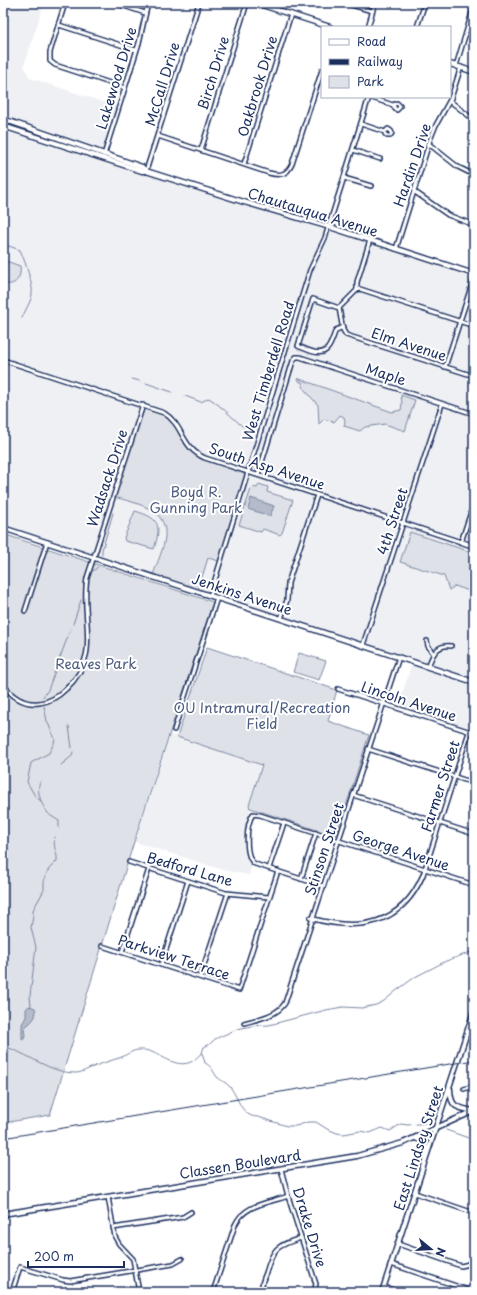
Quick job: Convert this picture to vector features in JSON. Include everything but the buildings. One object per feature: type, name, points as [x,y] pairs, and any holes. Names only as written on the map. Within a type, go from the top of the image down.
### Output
[{"type":"street","points":[[65,3],[50,52],[50,61],[55,65],[125,88]]},
{"type":"street","points":[[115,3],[146,13]]},
{"type":"street","name":"Lakewood Drive","points":[[104,156],[136,50],[148,3]]},
{"type":"street","name":"McCall Drive","points":[[146,171],[199,3]]},
{"type":"street","name":"Birch Drive","points":[[201,150],[247,3]]},
{"type":"street","points":[[256,3],[269,5],[327,26]]},
{"type":"street","points":[[345,3],[372,11]]},
{"type":"street","points":[[368,26],[375,3]]},
{"type":"street","points":[[417,26],[425,3]]},
{"type":"street","points":[[456,66],[474,6]]},
{"type":"street","name":"Oakbrook Drive","points":[[244,164],[291,14]]},
{"type":"street","points":[[59,25],[136,50]]},
{"type":"street","points":[[451,64],[474,72]]},
{"type":"street","name":"Hardin Drive","points":[[451,98],[461,67]]},
{"type":"street","points":[[158,136],[277,175],[286,172],[292,164],[321,73]]},
{"type":"street","name":"West Timberdell Road","points":[[210,596],[249,473],[310,270],[329,227],[369,98]]},
{"type":"street","name":"West Timberdell Road","points":[[372,98],[393,105]]},
{"type":"street","name":"Hardin Drive","points":[[396,249],[429,144],[436,125],[451,98]]},
{"type":"street","points":[[450,101],[474,120]]},
{"type":"street","name":"Chautauqua Avenue","points":[[3,119],[104,156]]},
{"type":"street","points":[[361,124],[385,132]]},
{"type":"street","name":"Chautauqua Avenue","points":[[3,126],[142,167],[146,171],[329,227],[474,274]]},
{"type":"street","points":[[429,144],[458,167],[474,175]]},
{"type":"street","points":[[353,150],[380,159]]},
{"type":"street","points":[[344,178],[371,186]]},
{"type":"street","points":[[414,192],[448,215],[474,224]]},
{"type":"street","points":[[339,308],[357,290],[357,282],[370,240]]},
{"type":"street","points":[[445,367],[474,278]]},
{"type":"street","points":[[357,290],[363,290],[474,326]]},
{"type":"street","points":[[313,299],[339,308],[342,327],[336,330],[328,348],[322,353],[315,353],[298,346],[313,299]]},
{"type":"street","name":"Elm Avenue","points":[[342,327],[345,334],[349,337],[474,376]]},
{"type":"street","name":"Maple","points":[[258,475],[293,361],[296,357],[300,357],[474,414]]},
{"type":"street","name":"South Asp Avenue","points":[[3,360],[164,413],[172,418],[191,450],[200,456],[474,546]]},
{"type":"street","name":"4th Street","points":[[363,645],[442,404]]},
{"type":"street","name":"Wadsack Drive","points":[[3,683],[7,690],[18,699],[30,703],[39,703],[51,699],[62,692],[70,685],[80,670],[86,658],[89,639],[85,597],[87,578],[143,405]]},
{"type":"street","points":[[281,619],[287,600],[288,583],[317,495]]},
{"type":"street","points":[[461,542],[474,503]]},
{"type":"street","name":"Jenkins Avenue","points":[[3,528],[474,682]]},
{"type":"street","points":[[25,611],[47,542]]},
{"type":"street","points":[[174,730],[217,598]]},
{"type":"street","points":[[427,641],[428,646],[433,653]]},
{"type":"street","points":[[428,667],[433,653],[441,647],[451,646]]},
{"type":"street","name":"Stinson Street","points":[[244,1023],[275,1013],[284,1005],[311,918],[399,657]]},
{"type":"street","name":"Lincoln Avenue","points":[[338,689],[474,733]]},
{"type":"street","name":"Farmer Street","points":[[311,918],[326,923],[344,925],[363,924],[379,920],[398,910],[410,898],[418,888],[425,870],[469,732]]},
{"type":"street","points":[[368,749],[474,783]]},
{"type":"street","points":[[353,795],[474,834]]},
{"type":"street","name":"George Avenue","points":[[269,868],[253,863],[250,858],[248,827],[252,816],[257,814],[474,885]]},
{"type":"street","points":[[284,823],[269,868],[323,886]]},
{"type":"street","points":[[301,879],[316,833]]},
{"type":"street","name":"Bedford Lane","points":[[129,862],[228,893],[269,897]]},
{"type":"street","points":[[122,952],[149,869]]},
{"type":"street","points":[[269,897],[278,871]]},
{"type":"street","points":[[161,965],[188,881]]},
{"type":"street","points":[[200,977],[228,893]]},
{"type":"street","name":"Parkview Terrace","points":[[102,946],[239,990],[269,897]]},
{"type":"street","name":"East Lindsey Street","points":[[382,1292],[474,1011]]},
{"type":"street","points":[[464,1089],[470,1087],[474,1088]]},
{"type":"street","points":[[450,1088],[451,1099],[454,1105],[459,1108],[474,1111]]},
{"type":"street","name":"Classen Boulevard","points":[[3,1214],[357,1156],[384,1149],[414,1138],[474,1111]]},
{"type":"street","points":[[414,1138],[424,1141],[427,1152]]},
{"type":"street","name":"Drake Drive","points":[[281,1169],[315,1281],[314,1292]]},
{"type":"street","points":[[415,1193],[474,1213]]},
{"type":"street","points":[[213,1292],[235,1225],[240,1216],[251,1208],[288,1196]]},
{"type":"street","points":[[108,1197],[117,1242],[132,1258],[136,1271],[139,1292]]},
{"type":"street","points":[[113,1228],[183,1217],[191,1212]]},
{"type":"street","points":[[262,1292],[261,1287],[274,1252],[283,1244],[301,1238]]},
{"type":"street","points":[[398,1244],[461,1266],[469,1264],[474,1254]]},
{"type":"street","points":[[12,1292],[20,1267],[70,1281],[173,1264],[182,1259]]},
{"type":"street","points":[[391,1264],[474,1292]]},
{"type":"street","points":[[384,1287],[400,1292]]},
{"type":"shaded area","points":[[3,3],[44,3],[24,66],[30,78],[118,107],[101,159],[474,277],[474,731],[398,707],[413,660],[3,526]]},
{"type":"shaded area","points":[[170,735],[262,765],[249,805],[247,851],[252,866],[249,875],[223,870],[135,842]]},
{"type":"green space","points":[[3,260],[20,266],[19,278],[14,283],[3,283]]},
{"type":"green space","points":[[297,378],[392,412],[401,410],[401,395],[415,400],[405,431],[385,424],[365,427],[360,431],[344,426],[344,417],[340,415],[334,422],[324,419],[319,424],[318,405],[304,389],[302,382],[300,382]]},
{"type":"green space","name":"Boyd R. Gunning Park","points":[[144,407],[161,413],[170,419],[175,425],[186,446],[198,457],[245,474],[219,561],[208,558],[198,590],[153,575],[162,551],[165,537],[165,527],[161,519],[156,513],[148,508],[114,497]]},
{"type":"green space","points":[[259,484],[268,487],[267,492],[293,500],[280,535],[263,529],[261,532],[239,525],[251,489],[253,487],[257,488]]},
{"type":"green space","points":[[135,511],[149,516],[156,523],[158,534],[154,549],[125,541],[124,538]]},
{"type":"green space","points":[[410,532],[474,553],[474,585],[471,584],[469,591],[455,586],[449,590],[444,576],[400,562]]},
{"type":"green space","name":"Reaves Park","points":[[3,534],[213,602],[133,845],[50,1115],[3,1123]]},
{"type":"green space","name":"OU Intramural/Recreation Field","points":[[207,647],[337,690],[328,721],[369,735],[337,834],[335,836],[250,808],[249,805],[262,765],[177,737]]},
{"type":"green space","points":[[299,653],[326,661],[319,680],[293,672]]},
{"type":"water","points":[[251,498],[274,506],[270,516],[248,509]]},
{"type":"water","points":[[29,1006],[35,1008],[36,1014],[33,1020],[24,1028],[25,1034],[24,1039],[22,1040],[22,1024],[26,1017],[26,1009]]},
{"type":"waterway","points":[[3,244],[20,250],[30,279],[32,290],[31,297],[22,318]]},
{"type":"waterway","points":[[132,379],[140,381]]},
{"type":"waterway","points":[[146,383],[172,392]]},
{"type":"waterway","points":[[185,396],[201,402],[209,398],[251,434]]},
{"type":"waterway","points":[[102,555],[102,550],[113,513]]},
{"type":"waterway","points":[[93,571],[98,567]]},
{"type":"waterway","points":[[73,624],[81,600]]},
{"type":"waterway","points":[[43,697],[48,690],[71,628]]},
{"type":"waterway","points":[[41,801],[35,796],[27,782],[31,763],[49,753],[55,739],[47,721],[44,706]]},
{"type":"waterway","points":[[69,726],[72,748]]},
{"type":"waterway","points":[[61,765],[72,756],[73,752]]},
{"type":"waterway","points":[[41,781],[38,789],[40,799],[48,813],[59,821],[59,828]]},
{"type":"waterway","points":[[31,1006],[30,996],[36,947],[31,928],[33,910],[44,890],[44,881],[47,873],[57,861],[54,844],[55,837]]},
{"type":"waterway","points":[[3,1046],[57,1070],[76,1073],[139,1050],[146,1050],[171,1061],[184,1064],[194,1060],[202,1053],[204,1047],[215,1039],[237,1029],[269,1025],[343,1007],[362,1008],[376,1005],[384,1001],[415,977],[446,961],[474,951]]},
{"type":"waterway","points":[[202,1053],[205,1063],[211,1067],[217,1077],[230,1087],[244,1110],[252,1116],[287,1126],[296,1126],[308,1122],[316,1122],[327,1129],[344,1134],[360,1131],[370,1133],[382,1128],[390,1131],[401,1124],[408,1125],[427,1123]]},
{"type":"waterway","points":[[446,1130],[474,1140]]},
{"type":"railway","points":[[3,1138],[474,1060]]}]
